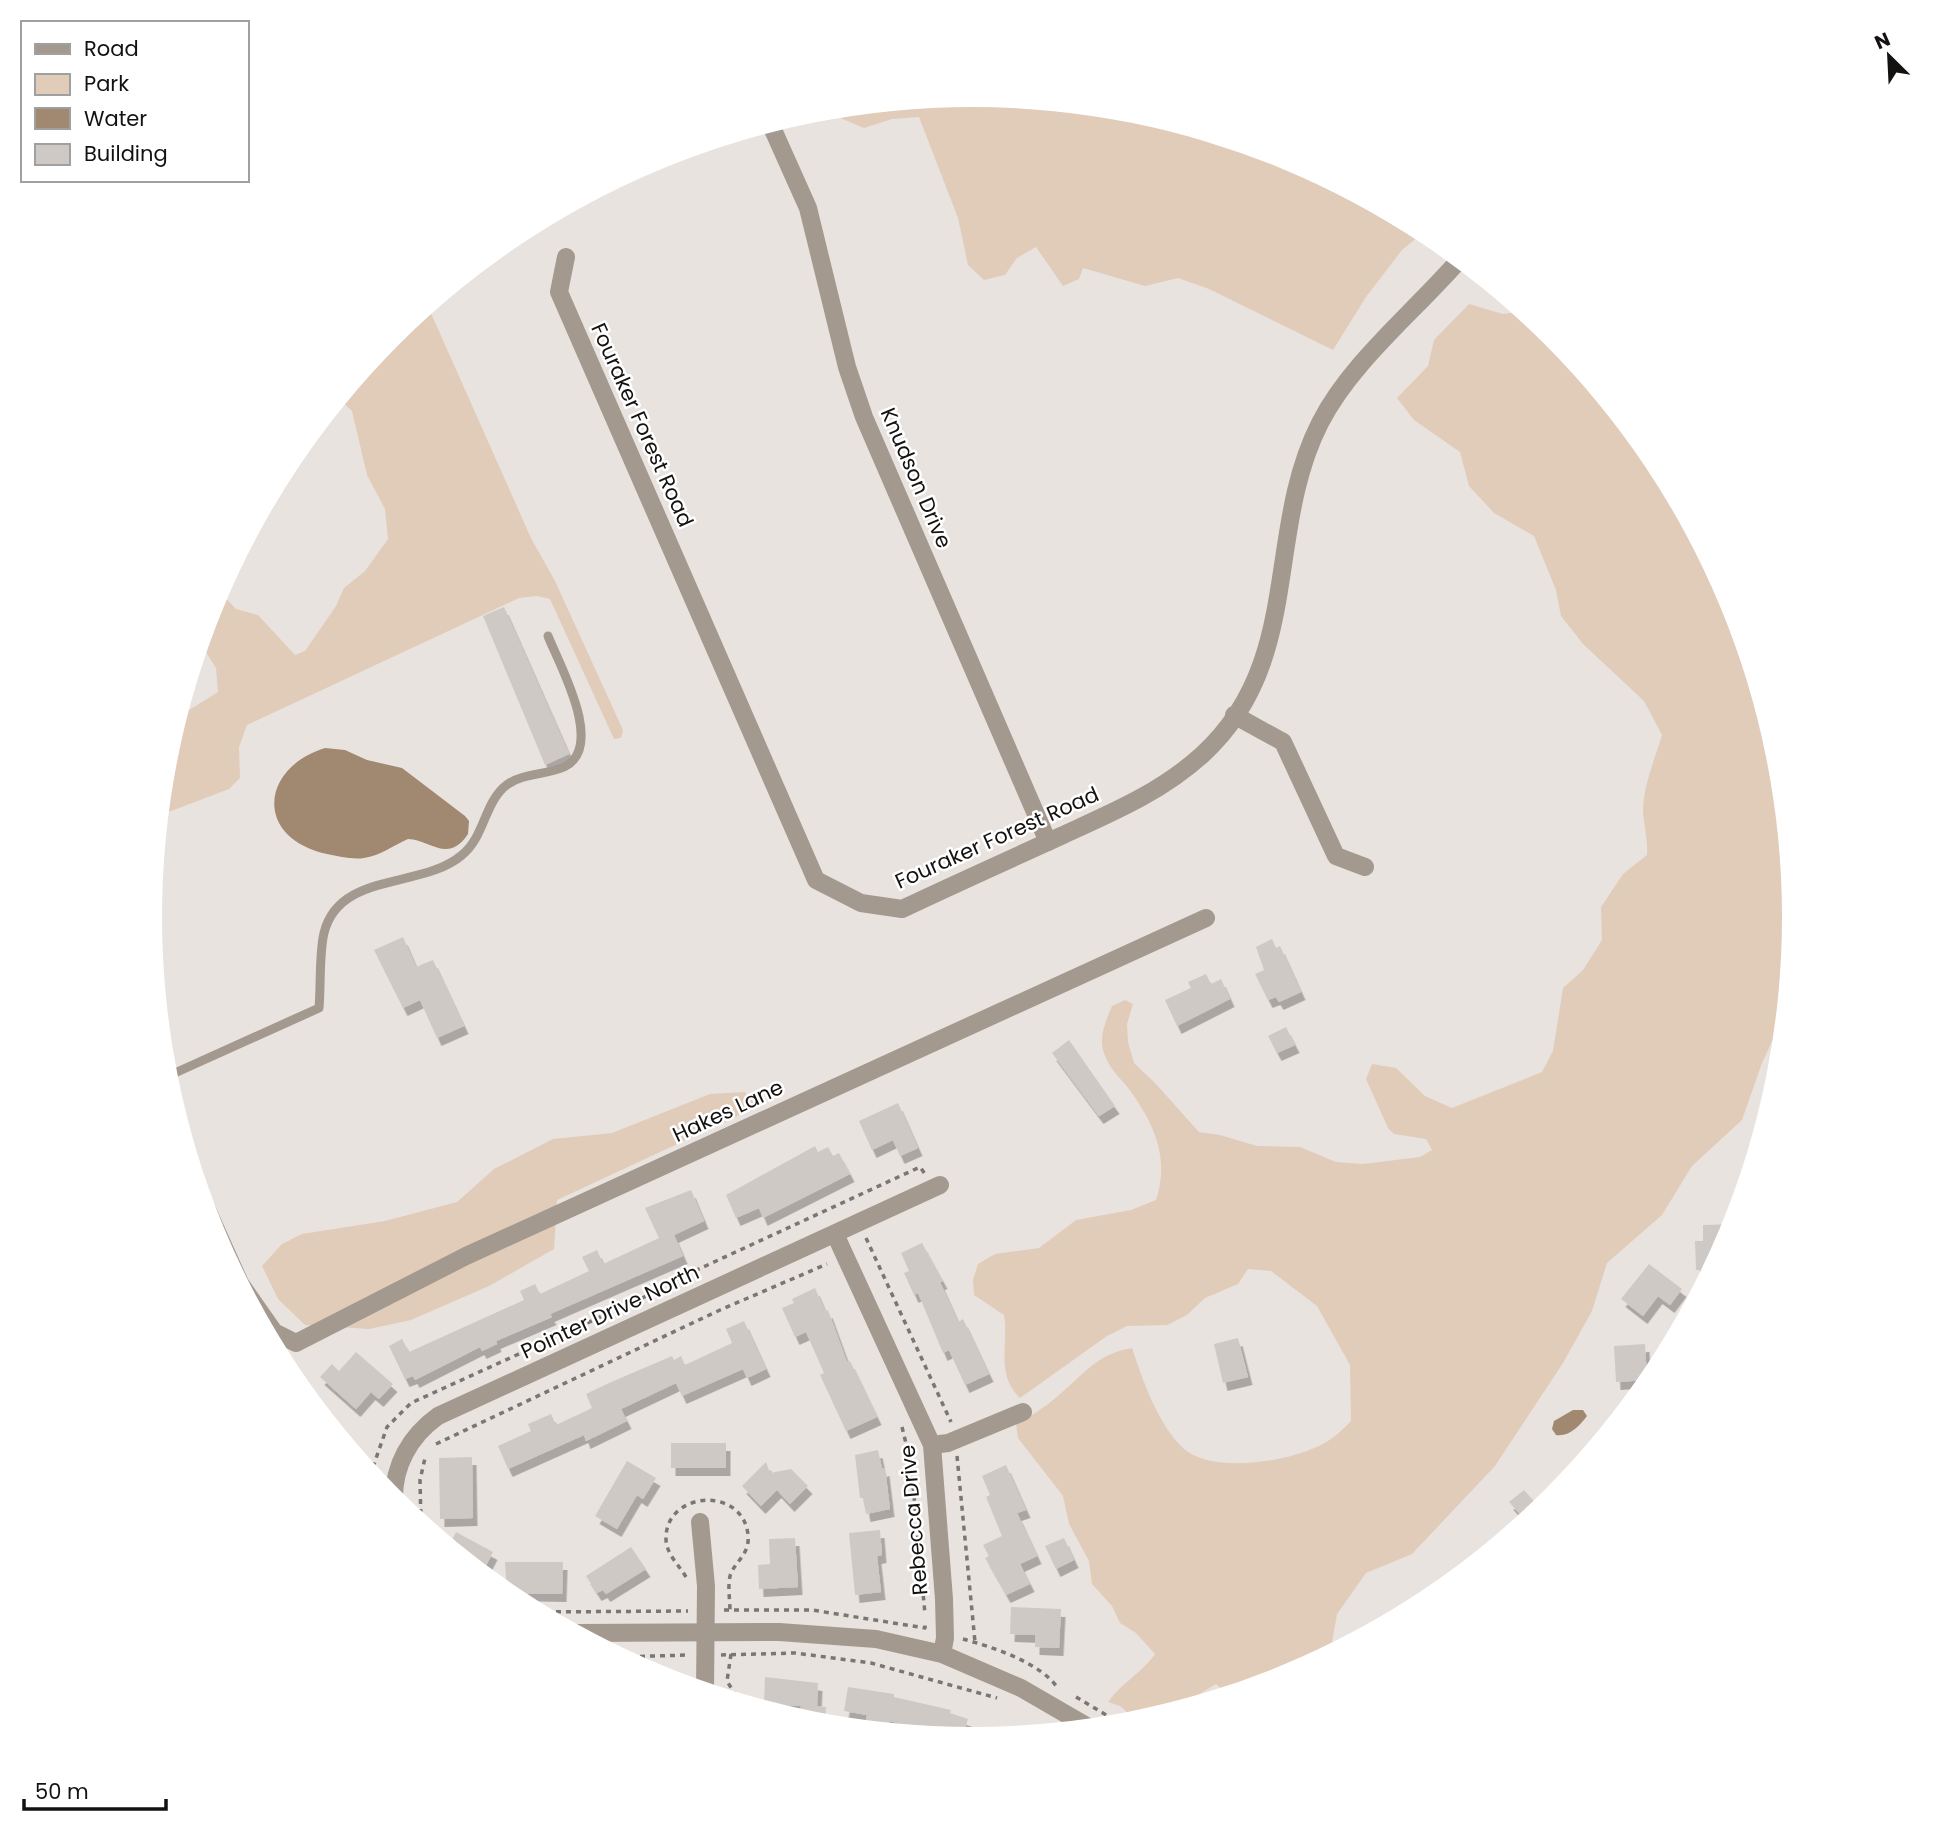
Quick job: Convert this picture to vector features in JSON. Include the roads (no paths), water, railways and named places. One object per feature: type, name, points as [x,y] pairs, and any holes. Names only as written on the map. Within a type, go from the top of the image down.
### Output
[{"type":"street","name":"Knudson Drive","points":[[774,131],[808,208],[847,367],[864,417],[1048,842]]},
{"type":"street","name":"Fouraker Forest Road","points":[[566,257],[559,292],[816,880],[861,903],[902,909],[1149,795],[1203,754],[1260,676],[1276,611],[1296,484],[1320,422],[1359,368],[1454,265]]},
{"type":"street","points":[[1234,715],[1283,743],[1336,856],[1365,867]]},
{"type":"street","name":"Hakes Lane","points":[[279,1334],[296,1343],[466,1256],[1206,918]]},
{"type":"street","name":"Pointer Drive North","points":[[396,1486],[398,1469],[411,1441],[438,1416],[936,1187]]},
{"type":"street","name":"Rebecca Drive","points":[[835,1234],[932,1445],[944,1599],[945,1638],[942,1654]]},
{"type":"street","points":[[932,1445],[948,1443],[1023,1412]]},
{"type":"street","points":[[700,1522],[707,1633],[705,1682]]},
{"type":"street","points":[[593,1633],[779,1632],[876,1639],[942,1654],[1021,1688],[1076,1720]]},
{"type":"lane","points":[[177,1072],[319,1008],[324,933],[334,911],[356,893],[445,866],[463,855],[476,838],[496,795],[509,783],[564,767],[574,760],[582,742],[581,718],[548,636]]},
{"type":"water","points":[[325,748],[345,750],[367,760],[402,768],[465,816],[469,821],[468,834],[453,848],[439,848],[408,839],[376,855],[359,858],[327,854],[303,846],[287,834],[277,819],[274,802],[278,786],[288,771],[303,758]]},
{"type":"water","points":[[1573,1410],[1583,1410],[1587,1416],[1570,1432],[1556,1435],[1552,1429],[1554,1421]]}]
